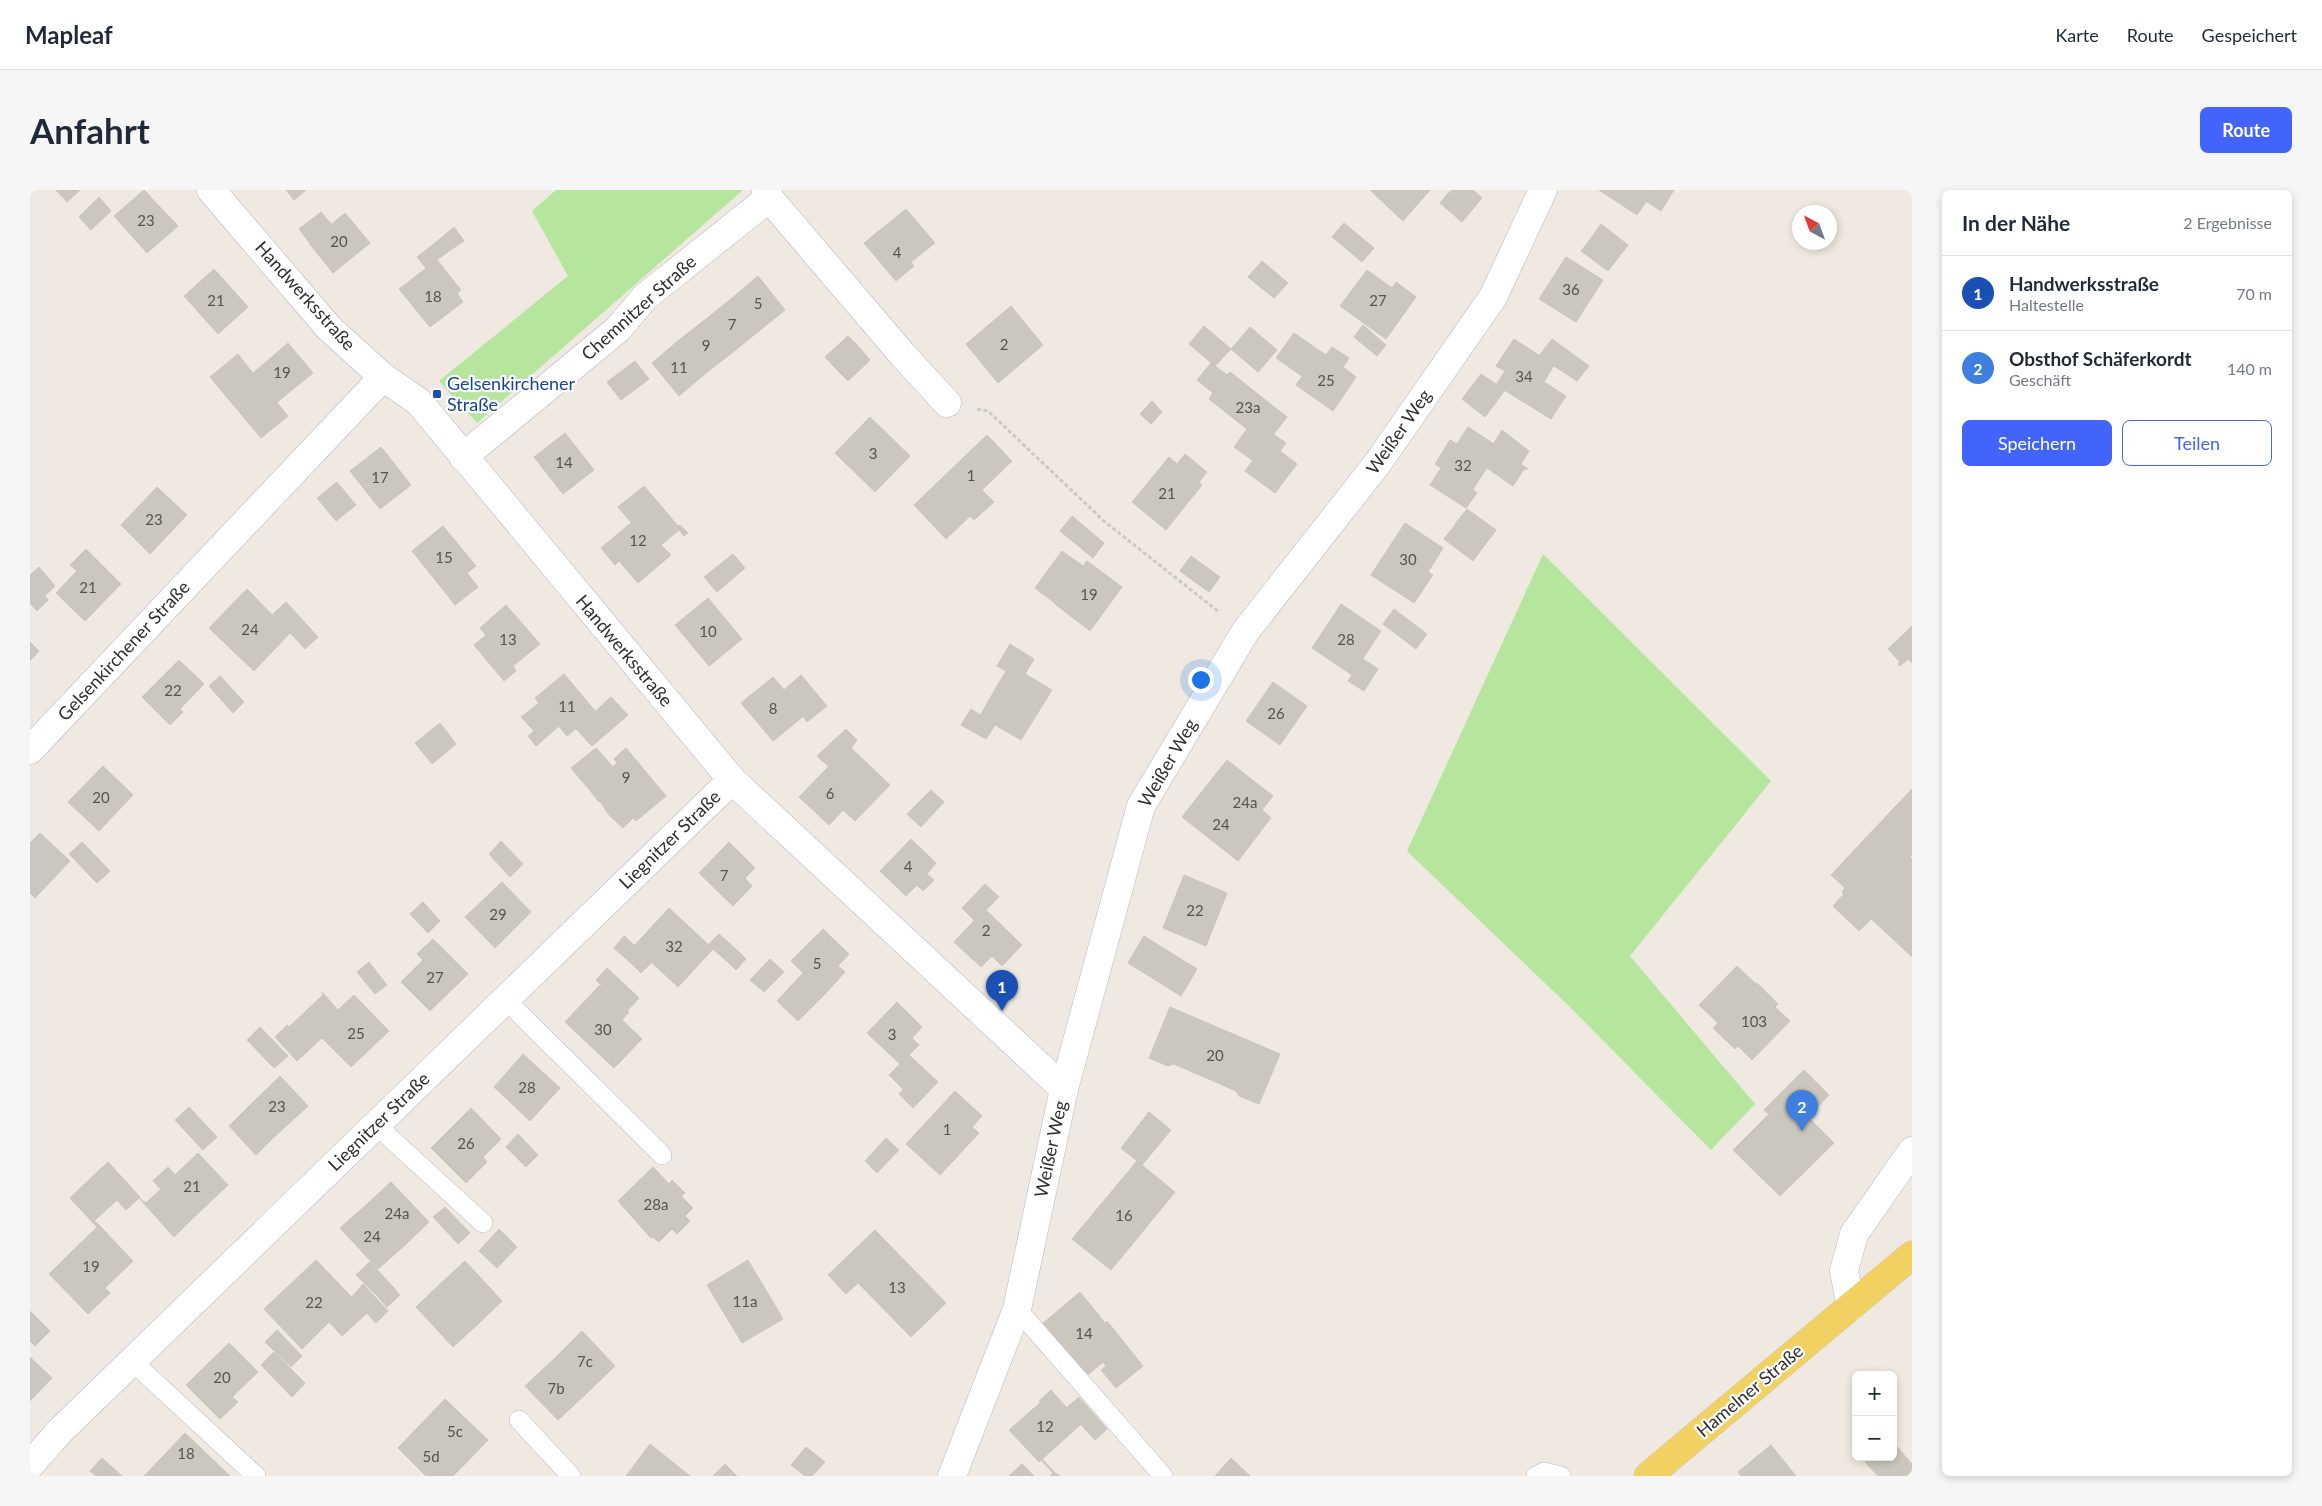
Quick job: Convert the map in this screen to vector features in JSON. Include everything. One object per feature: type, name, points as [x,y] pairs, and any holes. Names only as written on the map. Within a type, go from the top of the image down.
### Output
[{"type":"main road","name":"Hamelner Straße","points":[[1648,1476],[1912,1255]]},
{"type":"street","name":"Handwerksstraße","points":[[211,190],[329,328],[383,377],[419,402],[732,780],[1064,1089]]},
{"type":"street","name":"Weißer Weg","points":[[952,1476],[1017,1309],[1064,1089],[1141,806],[1245,632],[1377,464],[1493,297],[1543,190]]},
{"type":"street","name":"Chemnitzer Straße","points":[[463,457],[618,330],[645,297],[767,194],[902,354],[947,403]]},
{"type":"street","name":"Gelsenkirchener Straße","points":[[30,750],[383,377]]},
{"type":"street","name":"Liegnitzer Straße","points":[[30,1465],[59,1432],[732,780]]},
{"type":"street","points":[[1851,1307],[1844,1271],[1854,1234],[1912,1151]]},
{"type":"lane","points":[[506,999],[662,1155]]},
{"type":"lane","points":[[376,1125],[483,1224]]},
{"type":"lane","points":[[1017,1309],[1163,1476]]},
{"type":"lane","points":[[133,1362],[256,1476]]},
{"type":"lane","points":[[519,1420],[571,1476]]},
{"type":"lane","points":[[1536,1476],[1544,1472],[1561,1476]]},
{"type":"path","points":[[947,403],[988,411],[1105,522],[1245,632]]},
{"type":"green space","points":[[556,190],[743,190],[477,423],[439,381],[568,276],[532,211]]},
{"type":"green space","points":[[1543,554],[1771,781],[1630,956],[1755,1104],[1711,1150],[1571,1008],[1407,851]]},
{"type":"building","points":[[56,190],[80,190],[67,202]]},
{"type":"building","points":[[144,190],[178,226],[147,253],[114,216]]},
{"type":"building","points":[[286,190],[306,190],[294,200]]},
{"type":"building","points":[[1370,190],[1430,190],[1403,221]]},
{"type":"building","points":[[1451,190],[1473,190],[1482,198],[1472,210]]},
{"type":"building","points":[[1599,190],[1654,190],[1637,215]]},
{"type":"building","points":[[1654,190],[1674,190],[1661,211],[1646,201]]},
{"type":"building","points":[[1450,191],[1472,210],[1462,222],[1440,203]]},
{"type":"building","points":[[99,197],[111,211],[91,230],[79,217]]},
{"type":"building","points":[[906,209],[935,243],[911,262],[914,266],[896,281],[864,243]]},
{"type":"building","points":[[321,212],[331,224],[309,242],[299,229]]},
{"type":"building","points":[[345,213],[370,243],[333,273],[309,243]]},
{"type":"building","points":[[1344,223],[1374,248],[1362,262],[1332,237]]},
{"type":"building","points":[[1601,224],[1628,245],[1618,258],[1591,238]]},
{"type":"building","points":[[454,227],[464,241],[449,251],[440,239]]},
{"type":"building","points":[[1591,238],[1618,258],[1608,271],[1581,251]]},
{"type":"building","points":[[440,239],[449,251],[426,268],[417,257]]},
{"type":"building","points":[[1566,257],[1603,280],[1576,322],[1539,299]]},
{"type":"building","points":[[437,260],[461,290],[457,293],[463,302],[430,327],[399,289]]},
{"type":"building","points":[[1262,261],[1288,283],[1274,298],[1248,277]]},
{"type":"building","points":[[214,269],[248,307],[218,334],[184,296]]},
{"type":"building","points":[[1367,270],[1392,288],[1396,282],[1416,297],[1386,339],[1340,306]]},
{"type":"building","points":[[758,276],[785,310],[759,331],[732,298]]},
{"type":"building","points":[[732,298],[759,331],[733,352],[706,319]]},
{"type":"building","points":[[1011,306],[1043,345],[998,383],[966,344]]},
{"type":"building","points":[[706,319],[733,352],[706,373],[679,340]]},
{"type":"building","points":[[1363,325],[1386,345],[1377,356],[1354,337]]},
{"type":"building","points":[[1204,326],[1231,349],[1215,366],[1189,344]]},
{"type":"building","points":[[1250,327],[1277,350],[1258,372],[1231,349]]},
{"type":"building","points":[[1294,333],[1320,351],[1302,376],[1276,358]]},
{"type":"building","points":[[848,336],[860,348],[837,370],[825,357]]},
{"type":"building","points":[[1514,339],[1554,365],[1544,382],[1566,396],[1551,419],[1496,385],[1505,371],[1496,366]]},
{"type":"building","points":[[1552,339],[1589,366],[1577,381],[1539,356]]},
{"type":"building","points":[[679,340],[706,373],[679,396],[652,363]]},
{"type":"building","points":[[288,343],[313,373],[276,403],[252,374]]},
{"type":"building","points":[[1332,347],[1349,358],[1343,367],[1356,377],[1333,411],[1296,385],[1320,351],[1326,355]]},
{"type":"building","points":[[860,348],[870,360],[848,381],[837,370]]},
{"type":"building","points":[[238,354],[248,367],[232,381],[221,368]]},
{"type":"building","points":[[635,361],[649,379],[621,400],[607,382]]},
{"type":"building","points":[[1211,363],[1227,375],[1230,372],[1287,417],[1253,461],[1234,447],[1247,429],[1209,399],[1213,393],[1197,380]]},
{"type":"building","points":[[248,367],[288,416],[261,438],[210,377],[221,368],[232,381]]},
{"type":"building","points":[[1481,374],[1505,390],[1485,417],[1462,399]]},
{"type":"building","points":[[1152,401],[1162,412],[1151,424],[1140,414]]},
{"type":"building","points":[[870,417],[910,456],[875,492],[835,453]]},
{"type":"building","points":[[1468,427],[1500,448],[1473,489],[1477,493],[1466,508],[1430,485],[1441,468],[1435,464],[1450,440],[1457,444]]},
{"type":"building","points":[[1502,430],[1529,451],[1521,464],[1500,450],[1494,443]]},
{"type":"building","points":[[565,433],[594,470],[563,494],[534,457]]},
{"type":"building","points":[[1273,434],[1286,443],[1280,451],[1297,464],[1275,493],[1245,471]]},
{"type":"building","points":[[987,435],[1012,461],[982,490],[994,502],[974,520],[970,516],[946,539],[914,505]]},
{"type":"building","points":[[381,447],[411,485],[380,509],[350,471]]},
{"type":"building","points":[[1500,450],[1528,469],[1524,469],[1513,486],[1487,468]]},
{"type":"building","points":[[1185,454],[1207,472],[1199,482],[1202,485],[1166,530],[1132,502],[1169,457],[1177,464]]},
{"type":"building","points":[[337,482],[356,505],[336,521],[317,498]]},
{"type":"building","points":[[644,486],[657,501],[631,522],[618,507]]},
{"type":"building","points":[[157,487],[187,515],[150,554],[121,525]]},
{"type":"building","points":[[657,501],[678,526],[680,525],[688,533],[684,536],[679,530],[661,545],[671,555],[638,583],[619,561],[615,565],[601,548]]},
{"type":"building","points":[[1467,509],[1496,530],[1484,546],[1455,524]]},
{"type":"building","points":[[1072,516],[1104,543],[1093,558],[1060,531]]},
{"type":"building","points":[[1405,523],[1443,548],[1428,572],[1433,575],[1414,603],[1371,575]]},
{"type":"building","points":[[1455,525],[1484,546],[1473,561],[1444,539]]},
{"type":"building","points":[[443,526],[476,566],[444,591],[412,551]]},
{"type":"building","points":[[86,549],[92,555],[77,571],[70,565]]},
{"type":"building","points":[[1062,551],[1083,566],[1056,604],[1035,588]]},
{"type":"building","points":[[733,554],[745,568],[717,592],[704,577]]},
{"type":"building","points":[[92,555],[121,584],[85,621],[56,593]]},
{"type":"building","points":[[1191,556],[1220,577],[1209,592],[1180,571]]},
{"type":"building","points":[[1087,561],[1122,587],[1090,631],[1055,604]]},
{"type":"building","points":[[39,567],[55,586],[45,596],[48,600],[37,611],[30,603],[30,575]]},
{"type":"building","points":[[467,573],[478,587],[455,605],[444,591]]},
{"type":"building","points":[[247,589],[290,633],[254,671],[209,628]]},
{"type":"building","points":[[708,598],[742,639],[709,666],[675,625]]},
{"type":"building","points":[[286,602],[318,637],[305,649],[273,614]]},
{"type":"building","points":[[1341,604],[1381,631],[1352,675],[1312,648]]},
{"type":"building","points":[[506,605],[540,644],[513,666],[516,671],[504,681],[474,645],[486,635],[480,628]]},
{"type":"building","points":[[1394,609],[1427,634],[1416,649],[1383,624]]},
{"type":"building","points":[[1912,626],[1912,663],[1908,659],[1900,666],[1898,664],[1900,662],[1888,649]]},
{"type":"building","points":[[30,642],[39,651],[30,661]]},
{"type":"building","points":[[1010,644],[1034,659],[1025,674],[1010,665],[1006,671],[997,666]]},
{"type":"building","points":[[1363,659],[1378,669],[1364,691],[1348,681]]},
{"type":"building","points":[[179,660],[204,684],[180,709],[183,712],[170,725],[142,697]]},
{"type":"building","points":[[1010,665],[1052,690],[1034,719],[997,686]]},
{"type":"building","points":[[564,674],[596,712],[567,736],[535,698]]},
{"type":"building","points":[[801,675],[827,706],[807,722],[803,716],[805,715],[784,690]]},
{"type":"building","points":[[220,676],[244,702],[233,713],[209,686]]},
{"type":"building","points":[[773,677],[805,715],[773,741],[741,703]]},
{"type":"building","points":[[1273,682],[1307,706],[1280,745],[1246,721]]},
{"type":"building","points":[[997,686],[1034,719],[1021,740],[980,716]]},
{"type":"building","points":[[611,697],[628,715],[592,746],[576,729]]},
{"type":"building","points":[[539,703],[559,726],[536,746],[528,736],[534,731],[521,717]]},
{"type":"building","points":[[971,709],[995,725],[986,739],[961,725]]},
{"type":"building","points":[[440,723],[456,744],[432,764],[415,743]]},
{"type":"building","points":[[846,729],[857,740],[851,748],[848,745],[829,767],[817,756]]},
{"type":"building","points":[[848,745],[890,785],[855,821],[843,810],[861,791],[832,763]]},
{"type":"building","points":[[596,748],[607,760],[582,781],[571,768]]},
{"type":"building","points":[[626,748],[666,796],[636,821],[611,792],[599,802],[588,788],[617,763],[614,759]]},
{"type":"building","points":[[607,760],[613,767],[588,788],[582,781]]},
{"type":"building","points":[[1227,760],[1273,796],[1262,810],[1271,818],[1260,832],[1204,789]]},
{"type":"building","points":[[832,763],[861,791],[829,825],[799,797]]},
{"type":"building","points":[[103,766],[133,795],[99,831],[68,802]]},
{"type":"building","points":[[1204,789],[1260,832],[1238,861],[1182,817]]},
{"type":"building","points":[[1912,789],[1912,854],[1910,857],[1877,826]]},
{"type":"building","points":[[931,790],[944,802],[921,827],[907,814]]},
{"type":"building","points":[[611,792],[633,818],[623,828],[609,815],[600,801]]},
{"type":"building","points":[[1877,826],[1912,859],[1912,916],[1892,938],[1842,892],[1845,888],[1831,875]]},
{"type":"building","points":[[40,833],[70,861],[35,898],[30,893],[30,843]]},
{"type":"building","points":[[911,839],[936,863],[927,874],[934,880],[923,891],[917,885],[906,896],[880,871]]},
{"type":"building","points":[[501,841],[523,864],[510,877],[489,854]]},
{"type":"building","points":[[82,842],[110,871],[97,883],[69,854]]},
{"type":"building","points":[[729,842],[755,868],[745,878],[752,886],[733,906],[699,873]]},
{"type":"building","points":[[1184,875],[1227,893],[1206,946],[1163,928]]},
{"type":"building","points":[[502,882],[531,912],[495,948],[465,917]]},
{"type":"building","points":[[985,884],[999,897],[975,921],[962,908]]},
{"type":"building","points":[[1844,894],[1871,919],[1859,931],[1833,906]]},
{"type":"building","points":[[423,902],[440,921],[428,933],[410,914]]},
{"type":"building","points":[[669,908],[713,949],[678,987],[634,946]]},
{"type":"building","points":[[985,909],[1022,945],[1002,966],[992,956],[981,967],[954,942]]},
{"type":"building","points":[[1912,916],[1912,957],[1892,938]]},
{"type":"building","points":[[823,929],[849,954],[838,966],[845,972],[825,994],[791,961]]},
{"type":"building","points":[[719,934],[738,951],[728,962],[708,945]]},
{"type":"building","points":[[624,936],[644,954],[633,965],[614,948]]},
{"type":"building","points":[[1144,936],[1197,969],[1181,996],[1128,963]]},
{"type":"building","points":[[433,939],[468,974],[430,1011],[401,982],[423,960],[417,954]]},
{"type":"building","points":[[738,951],[746,959],[736,970],[728,962]]},
{"type":"building","points":[[644,954],[652,962],[641,973],[633,965]]},
{"type":"building","points":[[770,959],[784,972],[764,992],[750,980]]},
{"type":"building","points":[[369,962],[387,985],[375,994],[357,972]]},
{"type":"building","points":[[1737,966],[1756,984],[1718,1023],[1699,1005]]},
{"type":"building","points":[[607,968],[639,998],[628,1010],[596,980]]},
{"type":"building","points":[[803,973],[825,994],[798,1021],[777,1001]]},
{"type":"building","points":[[1757,983],[1778,1004],[1775,1007],[1790,1021],[1752,1060],[1738,1046],[1735,1049],[1713,1028]]},
{"type":"building","points":[[600,985],[629,1012],[622,1020],[642,1039],[614,1068],[565,1022]]},
{"type":"building","points":[[322,992],[344,1017],[310,1049],[289,1027],[323,995]]},
{"type":"building","points":[[354,995],[389,1031],[351,1067],[322,1038],[344,1017],[338,1010]]},
{"type":"building","points":[[897,1002],[922,1027],[912,1038],[919,1045],[900,1064],[867,1033]]},
{"type":"building","points":[[1170,1007],[1280,1054],[1259,1104],[1239,1096],[1236,1091],[1174,1064],[1168,1066],[1149,1058]]},
{"type":"building","points":[[287,1025],[310,1049],[297,1061],[275,1037]]},
{"type":"building","points":[[260,1027],[288,1056],[274,1068],[247,1040]]},
{"type":"building","points":[[523,1054],[560,1088],[530,1121],[494,1087]]},
{"type":"building","points":[[909,1055],[923,1068],[903,1089],[889,1075]]},
{"type":"building","points":[[923,1068],[938,1082],[913,1108],[899,1094]]},
{"type":"building","points":[[1804,1070],[1829,1095],[1808,1117],[1834,1143],[1780,1196],[1733,1150],[1769,1114],[1764,1110]]},
{"type":"building","points":[[280,1076],[308,1106],[273,1138],[246,1109]]},
{"type":"building","points":[[955,1091],[982,1116],[972,1127],[979,1133],[940,1175],[906,1144]]},
{"type":"building","points":[[189,1107],[217,1137],[203,1150],[175,1120]]},
{"type":"building","points":[[471,1108],[501,1139],[483,1157],[487,1162],[466,1183],[431,1148]]},
{"type":"building","points":[[246,1109],[273,1138],[256,1155],[229,1126]]},
{"type":"building","points":[[1149,1112],[1171,1130],[1142,1165],[1121,1148]]},
{"type":"building","points":[[518,1134],[538,1155],[526,1167],[506,1147]]},
{"type":"building","points":[[886,1138],[899,1150],[877,1173],[865,1161]]},
{"type":"building","points":[[198,1153],[228,1185],[191,1220],[153,1181],[168,1167],[175,1175]]},
{"type":"building","points":[[1137,1161],[1175,1192],[1111,1270],[1072,1239]]},
{"type":"building","points":[[108,1162],[140,1197],[126,1210],[94,1175]]},
{"type":"building","points":[[653,1167],[669,1184],[672,1180],[685,1193],[681,1196],[693,1208],[685,1216],[690,1221],[677,1234],[672,1229],[659,1242],[653,1237],[651,1238],[618,1201]]},
{"type":"building","points":[[94,1175],[117,1200],[94,1221],[99,1225],[97,1227],[70,1198]]},
{"type":"building","points":[[391,1182],[429,1222],[404,1246],[366,1205]]},
{"type":"building","points":[[161,1189],[191,1220],[174,1237],[139,1198],[146,1203]]},
{"type":"building","points":[[366,1205],[404,1246],[378,1269],[340,1228]]},
{"type":"building","points":[[445,1207],[470,1233],[458,1244],[433,1217]]},
{"type":"building","points":[[99,1225],[133,1261],[105,1288],[110,1293],[88,1314],[49,1274]]},
{"type":"building","points":[[499,1229],[517,1247],[497,1268],[479,1251]]},
{"type":"building","points":[[875,1230],[946,1303],[911,1337],[858,1283],[846,1294],[828,1275]]},
{"type":"building","points":[[316,1260],[367,1313],[342,1336],[329,1322],[302,1349],[264,1309]]},
{"type":"building","points":[[748,1260],[783,1319],[742,1343],[707,1285]]},
{"type":"building","points":[[465,1261],[502,1301],[477,1325],[440,1284]]},
{"type":"building","points":[[370,1262],[393,1287],[380,1299],[356,1275]]},
{"type":"building","points":[[363,1284],[388,1311],[376,1323],[352,1297]]},
{"type":"building","points":[[440,1284],[477,1325],[453,1347],[416,1307]]},
{"type":"building","points":[[393,1287],[400,1295],[387,1307],[380,1299]]},
{"type":"building","points":[[1080,1292],[1105,1323],[1107,1321],[1143,1366],[1116,1388],[1101,1370],[1106,1366],[1103,1362],[1084,1378],[1041,1325]]},
{"type":"building","points":[[30,1311],[50,1331],[35,1346],[30,1341]]},
{"type":"building","points":[[277,1330],[302,1356],[291,1367],[265,1342]]},
{"type":"building","points":[[582,1331],[615,1366],[587,1393],[554,1359]]},
{"type":"building","points":[[229,1343],[258,1372],[232,1397],[238,1402],[220,1419],[186,1385]]},
{"type":"building","points":[[274,1352],[305,1383],[292,1397],[261,1365]]},
{"type":"building","points":[[30,1357],[52,1378],[30,1401]]},
{"type":"building","points":[[554,1359],[587,1393],[558,1420],[525,1386]]},
{"type":"building","points":[[1051,1390],[1081,1424],[1039,1462],[1009,1430],[1041,1402],[1039,1401]]},
{"type":"building","points":[[1079,1397],[1107,1429],[1095,1440],[1066,1408]]},
{"type":"building","points":[[445,1399],[488,1440],[464,1465],[421,1424]]},
{"type":"building","points":[[421,1424],[464,1465],[453,1476],[426,1476],[398,1448]]},
{"type":"building","points":[[185,1433],[230,1476],[144,1476]]},
{"type":"building","points":[[650,1444],[690,1476],[626,1476]]},
{"type":"building","points":[[1771,1445],[1796,1476],[1741,1476],[1738,1472]]},
{"type":"building","points":[[806,1447],[825,1462],[812,1476],[805,1476],[791,1465]]},
{"type":"building","points":[[1897,1447],[1912,1464],[1912,1476],[1878,1476],[1865,1462],[1897,1461]]},
{"type":"building","points":[[102,1458],[122,1476],[96,1476],[90,1471]]},
{"type":"building","points":[[1231,1458],[1250,1476],[1215,1476]]},
{"type":"building","points":[[1042,1459],[1060,1476],[1050,1476],[1053,1473]]},
{"type":"building","points":[[725,1464],[737,1476],[713,1476]]},
{"type":"building","points":[[1022,1464],[1034,1476],[1009,1476]]},
{"type":"place","name":"Gelsenkirchener Straße","points":[[437,394]]},
{"type":"place","name":"Handwerksstraße","points":[[1002,1011]]},
{"type":"place","name":"Obsthof Schäferkordt","points":[[1802,1131]]}]
